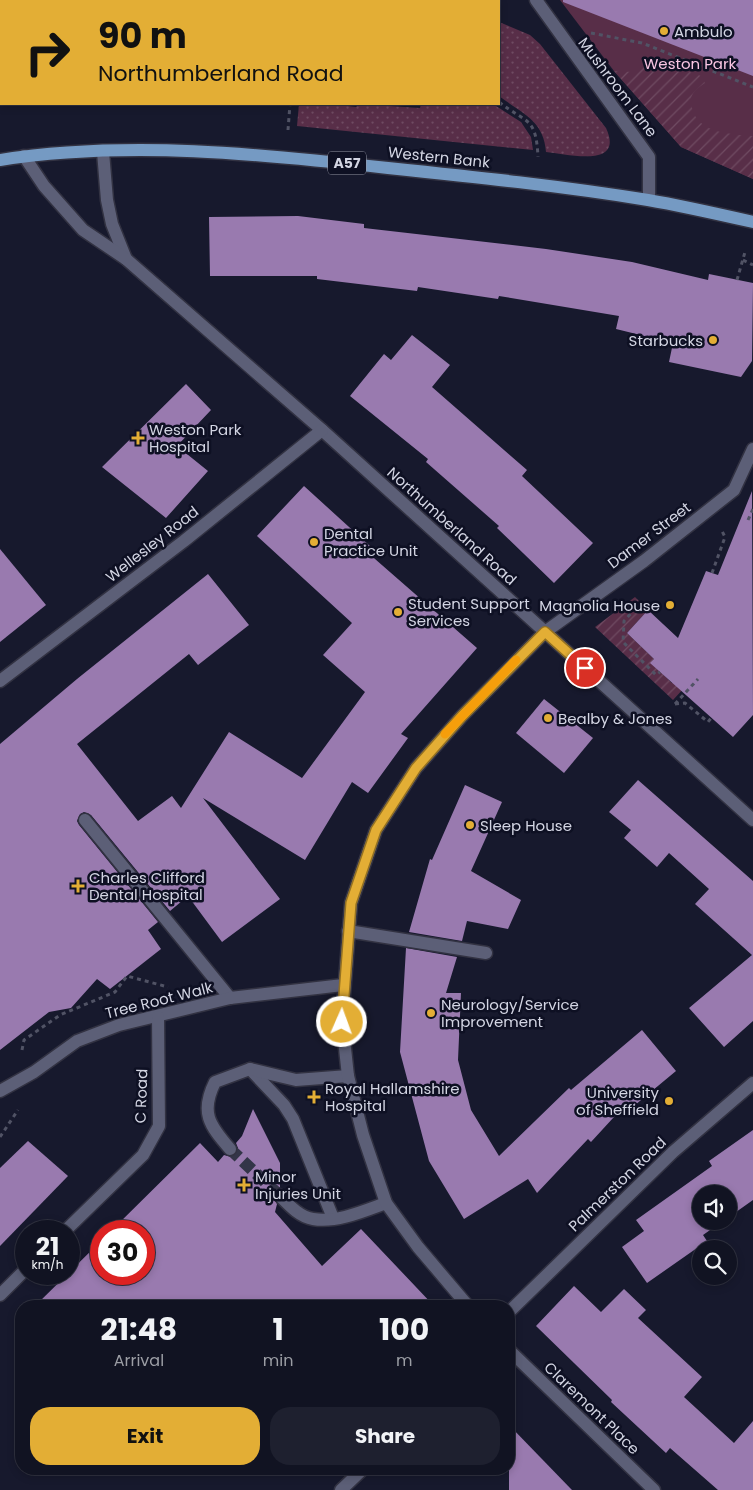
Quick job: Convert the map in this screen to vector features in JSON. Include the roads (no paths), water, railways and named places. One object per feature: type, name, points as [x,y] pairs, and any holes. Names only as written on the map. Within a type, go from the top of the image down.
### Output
[{"type":"main road","name":"Western Bank","points":[[0,160],[24,156],[104,152],[256,154],[541,185],[649,200],[753,222]]},
{"type":"street","name":"Mushroom Lane","points":[[536,0],[562,39],[649,157],[649,200]]},
{"type":"street","name":"Northumberland Road","points":[[104,152],[107,200],[112,224],[126,259]]},
{"type":"street","name":"Northumberland Road","points":[[24,156],[44,186],[83,230],[126,259],[322,430],[753,820]]},
{"type":"street","name":"Wellesley Road","points":[[0,681],[184,541],[322,430]]},
{"type":"street","name":"Damer Street","points":[[463,1300],[418,1247],[386,1203],[363,1135],[348,1076],[342,1022],[343,985],[351,903],[376,830],[416,768],[462,716],[545,632],[644,561],[734,490],[753,449]]},
{"type":"street","points":[[85,820],[230,998]]},
{"type":"street","points":[[348,931],[486,953]]},
{"type":"street","name":"Tree Root Walk","points":[[0,1091],[34,1072],[76,1041],[118,1024],[158,1017],[230,998],[343,985]]},
{"type":"street","name":"C Road","points":[[76,1220],[143,1154],[159,1126],[158,1017]]},
{"type":"street","points":[[230,1148],[209,1123],[207,1098],[215,1082],[250,1069],[296,1080],[348,1076]]},
{"type":"street","points":[[250,1069],[284,1105],[293,1119],[333,1218]]},
{"type":"street","name":"Palmerston Road","points":[[515,1306],[673,1152],[753,1083]]},
{"type":"street","points":[[279,1194],[296,1212],[313,1219],[355,1214],[386,1203]]},
{"type":"street","points":[[0,1295],[15,1280]]},
{"type":"street","name":"Claremont Place","points":[[515,1356],[654,1490]]},
{"type":"street","points":[[341,1490],[357,1475]]},
{"type":"tunnel","points":[[230,1149],[279,1195]]},
{"type":"place","name":"Ambulo","points":[[664,31]]},
{"type":"place","name":"Starbucks","points":[[713,340]]},
{"type":"place","name":"Weston Park Hospital","points":[[138,438]]},
{"type":"place","name":"Dental Practice Unit","points":[[314,542]]},
{"type":"place","name":"Magnolia House","points":[[670,605]]},
{"type":"place","name":"Student Support Services","points":[[398,612]]},
{"type":"place","name":"Bealby & Jones","points":[[548,718]]},
{"type":"place","name":"Sleep House","points":[[470,825]]},
{"type":"place","name":"Charles Clifford Dental Hospital","points":[[78,886]]},
{"type":"place","name":"Neurology/Service Improvement","points":[[431,1013]]},
{"type":"place","name":"Royal Hallamshire Hospital","points":[[314,1097]]},
{"type":"place","name":"University of Sheffield","points":[[669,1101]]},
{"type":"place","name":"Minor Injuries Unit","points":[[244,1185]]},
{"type":"park label","name":"Weston Park","points":[[690,63]]}]
